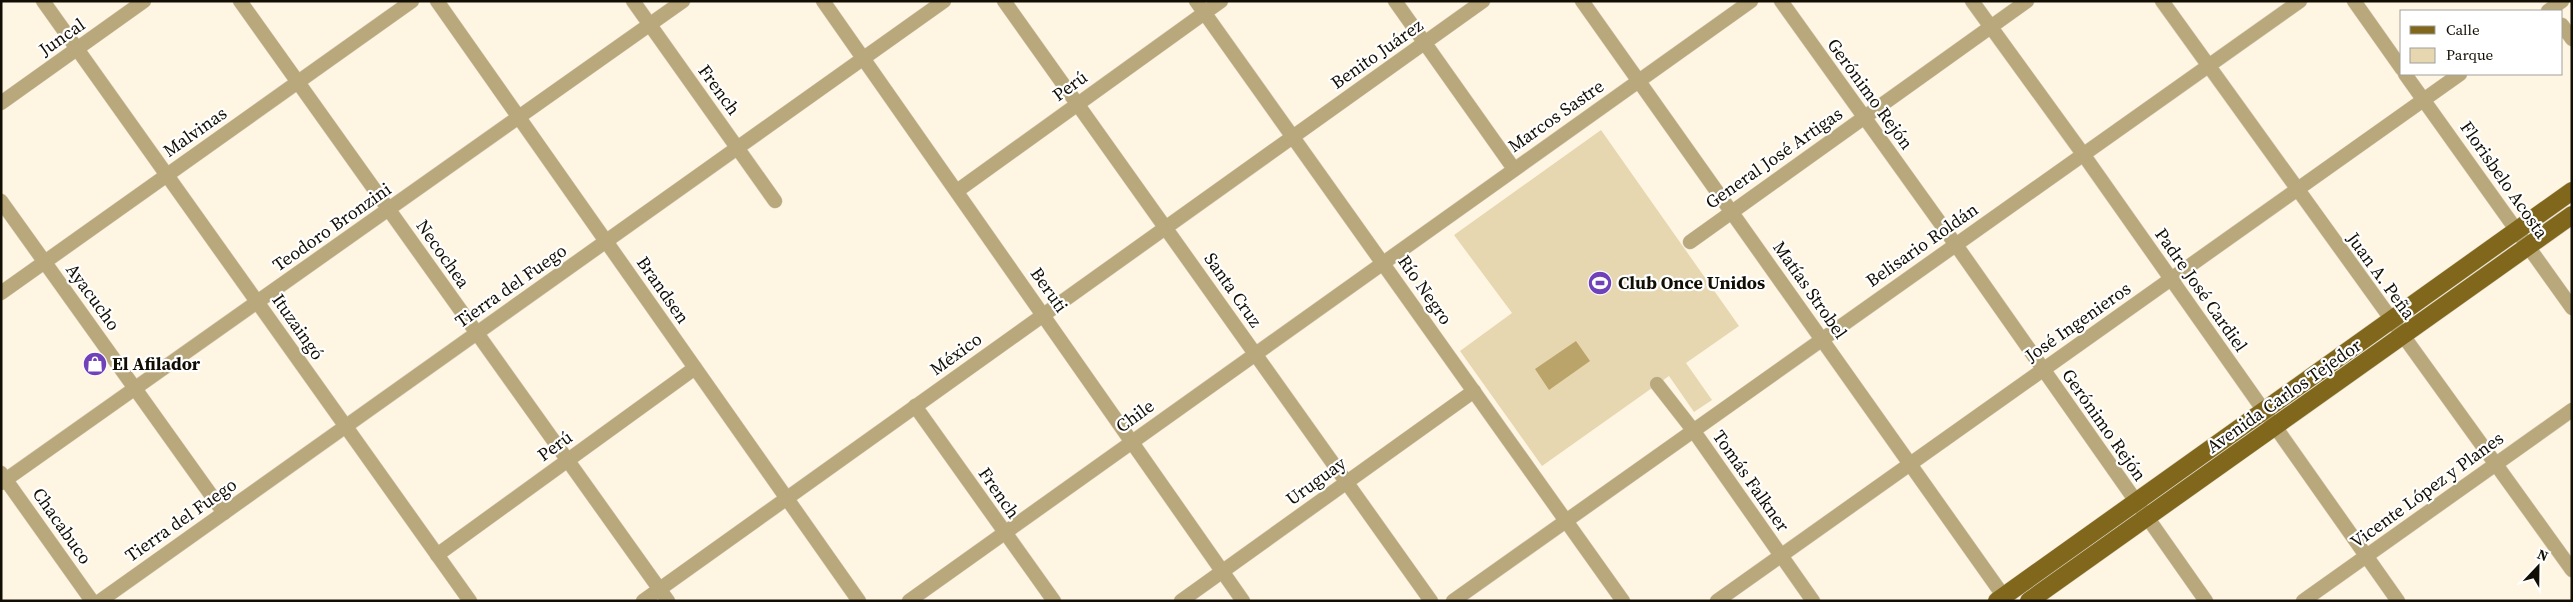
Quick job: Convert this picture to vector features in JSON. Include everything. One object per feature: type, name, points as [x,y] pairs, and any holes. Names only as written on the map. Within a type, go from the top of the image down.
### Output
[{"type":"main road","name":"Avenida Carlos Tejedor","points":[[2003,599],[2572,191]]},
{"type":"main road","name":"Avenida Carlos Tejedor","points":[[2029,601],[2572,215]]},
{"type":"street","name":"Ituzaingó","points":[[43,1],[470,601]]},
{"type":"street","name":"Juncal","points":[[1,103],[144,1]]},
{"type":"street","name":"Necochea","points":[[240,1],[668,601]]},
{"type":"street","name":"Malvinas","points":[[1,294],[412,1]]},
{"type":"street","name":"Brandsen","points":[[437,1],[859,601]]},
{"type":"street","name":"French","points":[[632,1],[775,201]]},
{"type":"street","name":"Teodoro Bronzini","points":[[3,479],[135,389],[683,1]]},
{"type":"street","name":"Beruti","points":[[823,1],[1044,314],[1243,601]]},
{"type":"street","name":"Tierra del Fuego","points":[[100,601],[944,1]]},
{"type":"street","name":"Santa Cruz","points":[[1004,1],[1431,601]]},
{"type":"street","name":"Perú","points":[[957,190],[1077,104],[1200,7],[1221,1]]},
{"type":"street","points":[[1395,1],[1514,169]]},
{"type":"street","name":"Benito Juárez","points":[[1292,137],[1483,1]]},
{"type":"street","name":"Matías Strobel","points":[[1582,1],[1911,464],[2003,599]]},
{"type":"street","name":"Marcos Sastre","points":[[1382,263],[1751,1]]},
{"type":"street","name":"Gerónimo Rejón","points":[[1781,1],[1863,118],[1956,244],[2206,601]]},
{"type":"street","name":"Padre José Cardiel","points":[[1972,1],[2084,154],[2170,280],[2398,601]]},
{"type":"street","name":"General José Artigas","points":[[1690,242],[2027,1]]},
{"type":"street","name":"Juan A. Peña","points":[[2162,1],[2390,321],[2496,463],[2572,570]]},
{"type":"street","name":"Belisario Roldán","points":[[1453,601],[2300,1]]},
{"type":"street","points":[[2354,1],[2400,66]]},
{"type":"street","name":"Río Negro","points":[[1200,7],[1623,601]]},
{"type":"street","points":[[2563,26],[2572,39]]},
{"type":"street","name":"Florisbelo Acosta","points":[[2406,75],[2572,308]]},
{"type":"street","name":"José Ingenieros","points":[[1717,601],[2459,75]]},
{"type":"street","name":"México","points":[[643,601],[1292,137]]},
{"type":"street","name":"Ayacucho","points":[[1,202],[224,513]]},
{"type":"street","name":"Chile","points":[[909,601],[1382,263]]},
{"type":"street","name":"Perú","points":[[437,555],[695,368]]},
{"type":"street","name":"Tomás Falkner","points":[[1657,384],[1693,430],[1813,601]]},
{"type":"street","name":"Uruguay","points":[[1181,601],[1474,391]]},
{"type":"street","name":"French","points":[[915,406],[1054,601]]},
{"type":"street","name":"Vicente López y Planes","points":[[2303,601],[2572,410]]},
{"type":"street","name":"Chacabuco","points":[[3,479],[92,601]]},
{"type":"green space","name":"Club Once Unidos","points":[[1601,130],[1739,326],[1686,363],[1712,400],[1694,412],[1669,376],[1542,466],[1460,351],[1512,313],[1454,235]]},
{"type":"shaded area","points":[[1576,341],[1590,361],[1549,390],[1535,369]]},
{"type":"place","name":"Club Once Unidos","points":[[1600,283]]},
{"type":"place","name":"El Afilador","points":[[95,364]]}]
